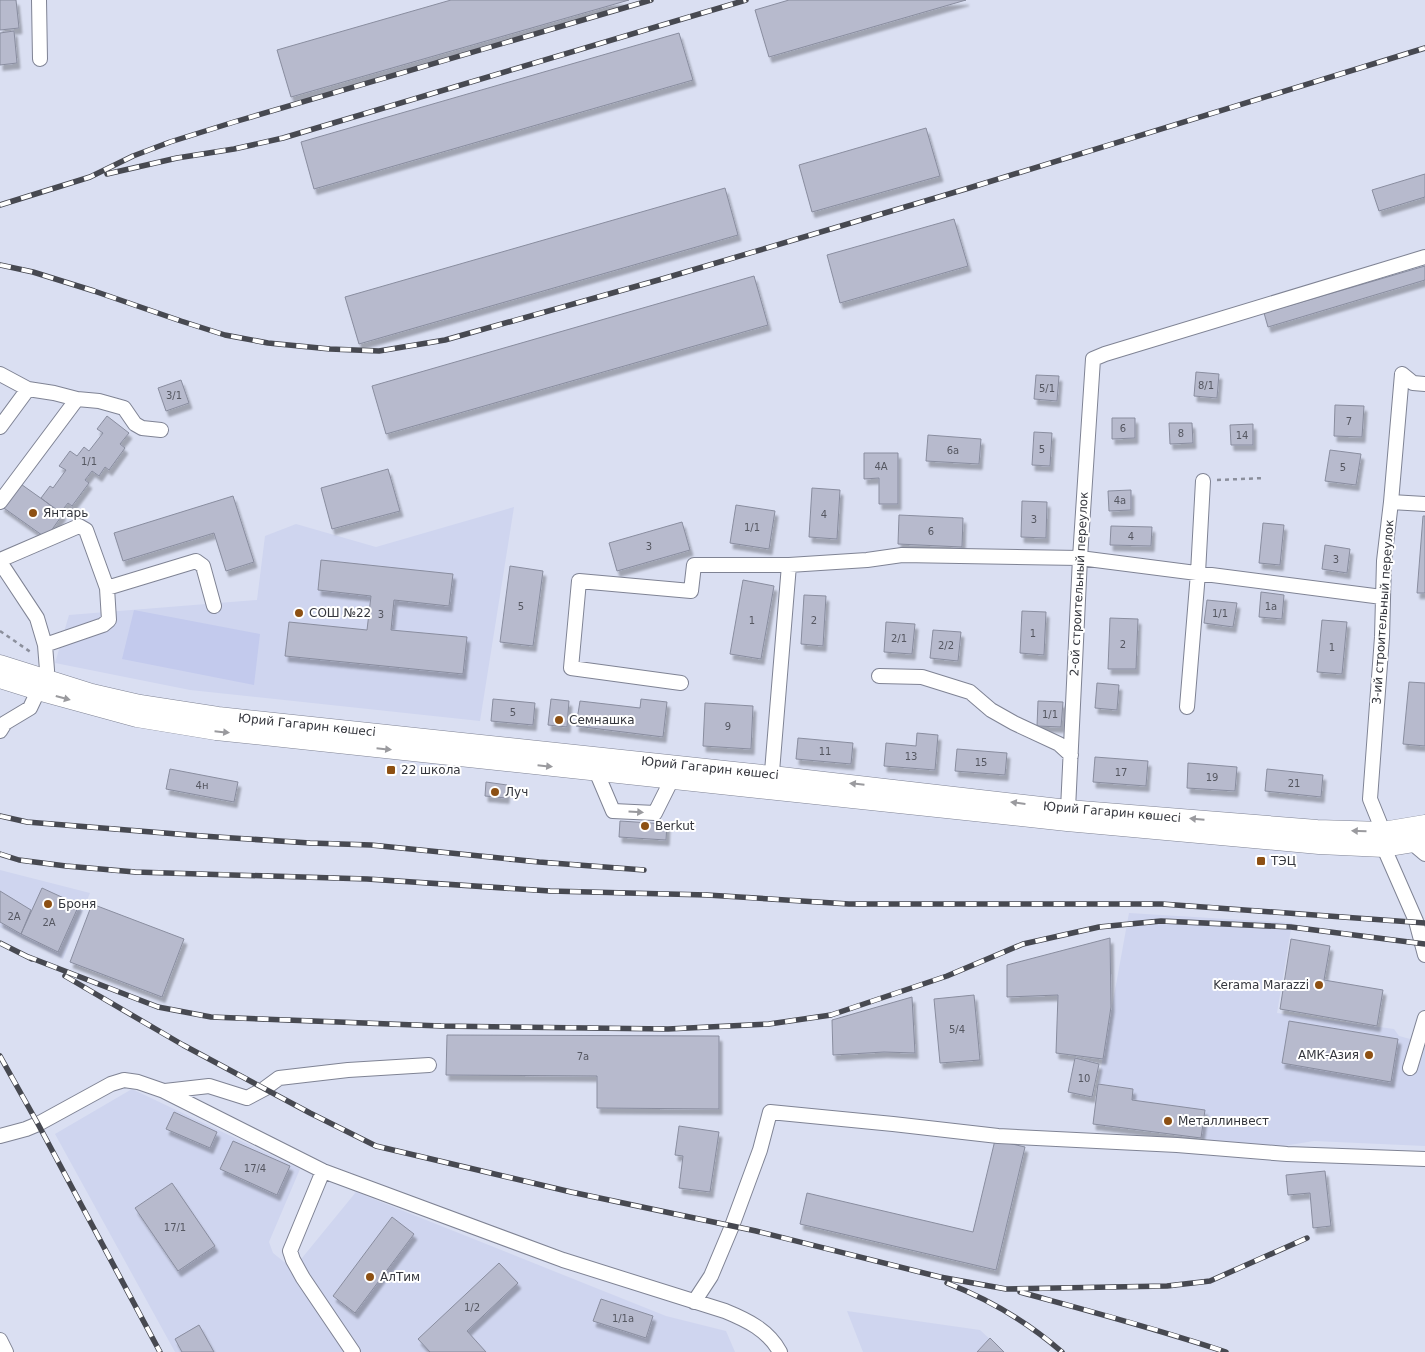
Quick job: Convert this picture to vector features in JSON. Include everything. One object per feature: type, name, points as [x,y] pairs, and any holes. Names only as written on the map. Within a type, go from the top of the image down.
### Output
[{"type":"main road","name":"Юрий Гагарин көшесі","points":[[0,664],[42,685],[136,718],[186,727],[672,780],[772,783],[1317,829],[1421,846]]},
{"type":"main road","name":"Юрий Гагарин көшесі","points":[[0,680],[92,693],[140,704],[218,716],[772,783],[1058,821],[1319,846],[1383,839],[1425,824]]},
{"type":"street","points":[[38,0],[40,59]]},
{"type":"street","name":"2-ой строительный переулок","points":[[1068,809],[1080,558],[1093,359],[1425,257]]},
{"type":"street","points":[[0,374],[28,389],[54,393],[77,400],[98,401],[124,408],[135,424],[142,428],[161,430]]},
{"type":"street","name":"3-ий строительный переулок","points":[[1425,384],[1412,383],[1402,374],[1384,561],[1382,637],[1370,799],[1383,839],[1416,921],[1425,955]]},
{"type":"street","points":[[0,427],[28,389]]},
{"type":"street","points":[[0,502],[77,400]]},
{"type":"street","points":[[1187,707],[1198,573],[1203,481]]},
{"type":"street","points":[[1391,502],[1425,504]]},
{"type":"street","points":[[0,731],[6,723],[30,708],[42,685],[47,670],[44,645],[37,618],[0,561],[79,526],[86,530],[107,588],[109,620],[103,625],[44,645]]},
{"type":"street","points":[[681,683],[571,668],[579,581],[691,591],[694,565],[789,565],[867,560],[902,555],[1080,558],[1382,597]]},
{"type":"street","points":[[107,588],[196,561],[202,566],[214,606]]},
{"type":"street","points":[[772,783],[789,565]]},
{"type":"street","points":[[879,676],[922,677],[970,692],[991,710],[1059,744],[1071,756]]},
{"type":"street","points":[[596,771],[613,811],[655,814],[672,780]]},
{"type":"street","points":[[1410,1068],[1425,1018]]},
{"type":"street","points":[[164,1091],[209,1086],[247,1098],[279,1078],[348,1070],[429,1065]]},
{"type":"street","points":[[0,1136],[38,1124],[111,1084],[124,1080],[138,1082],[164,1091],[323,1172],[563,1260],[746,1319],[762,1330],[780,1352]]},
{"type":"street","points":[[694,1302],[711,1276],[732,1226],[760,1150],[770,1112],[998,1136],[1287,1154],[1425,1159]]},
{"type":"street","points":[[323,1172],[290,1251],[302,1278],[352,1352]]},
{"type":"path","points":[[1203,481],[1264,478]]},
{"type":"shaded area","name":"СОШ №22","points":[[514,507],[480,721],[190,690],[55,663],[69,615],[257,600],[265,536],[296,524],[376,547]]},
{"type":"shaded area","points":[[134,610],[260,634],[254,685],[122,659]]},
{"type":"shaded area","points":[[0,870],[90,893],[63,959],[0,927]]},
{"type":"shaded area","name":"Металлинвест","points":[[1129,913],[1292,923],[1277,1013],[1394,1029],[1399,1036],[1425,1043],[1425,1146],[1314,1141],[1271,1148],[1222,1143],[1201,1138],[1093,1124],[1098,1084]]},
{"type":"shaded area","points":[[132,1089],[300,1169],[269,1242],[273,1253],[293,1269],[356,1192],[666,1316],[726,1331],[735,1352],[175,1352],[55,1134]]},
{"type":"shaded area","points":[[847,1311],[980,1330],[1004,1352],[863,1352]]},
{"type":"building","points":[[0,0],[16,0],[19,28],[0,30]]},
{"type":"building","points":[[451,0],[629,0],[291,97],[277,50]]},
{"type":"building","points":[[789,0],[966,0],[769,57],[755,10]]},
{"type":"building","points":[[14,31],[17,63],[0,65],[0,33]]},
{"type":"building","points":[[679,33],[693,80],[314,189],[301,142]]},
{"type":"building","points":[[926,128],[940,176],[812,212],[799,165]]},
{"type":"building","points":[[1425,174],[1425,197],[1379,211],[1372,190]]},
{"type":"building","points":[[725,188],[738,235],[359,344],[345,297]]},
{"type":"building","points":[[954,219],[968,266],[840,303],[827,255]]},
{"type":"building","points":[[1425,266],[1425,280],[1268,327],[1264,313]]},
{"type":"building","points":[[754,276],[768,325],[386,434],[372,386]]},
{"type":"building","points":[[1196,372],[1219,374],[1217,398],[1194,396]]},
{"type":"building","points":[[1036,375],[1059,376],[1057,401],[1034,399]]},
{"type":"building","points":[[181,380],[189,403],[166,411],[158,388]]},
{"type":"building","points":[[1335,405],[1364,406],[1362,437],[1334,436]]},
{"type":"building","points":[[107,416],[129,433],[120,444],[125,448],[109,470],[105,467],[99,476],[92,471],[85,480],[89,483],[72,506],[68,503],[60,513],[41,498],[50,486],[53,488],[66,470],[59,466],[70,451],[77,456],[84,447],[89,451],[103,433],[97,429]]},
{"type":"building","points":[[1112,418],[1135,418],[1135,438],[1112,439]]},
{"type":"building","points":[[1169,423],[1192,423],[1193,443],[1170,444]]},
{"type":"building","points":[[1253,424],[1253,445],[1231,445],[1230,425]]},
{"type":"building","points":[[1034,432],[1052,433],[1050,466],[1032,465]]},
{"type":"building","points":[[928,435],[981,439],[979,464],[926,461]]},
{"type":"building","points":[[1330,450],[1361,454],[1356,485],[1325,481]]},
{"type":"building","points":[[864,453],[898,453],[898,504],[879,504],[879,478],[864,479]]},
{"type":"building","points":[[388,469],[400,511],[332,529],[321,488]]},
{"type":"building","points":[[18,482],[63,514],[46,538],[1,506]]},
{"type":"building","points":[[812,488],[840,490],[837,539],[809,537]]},
{"type":"building","points":[[1131,490],[1131,510],[1109,511],[1108,491]]},
{"type":"building","points":[[233,496],[254,562],[226,571],[214,533],[123,561],[114,533]]},
{"type":"building","points":[[1022,501],[1047,502],[1046,538],[1021,537]]},
{"type":"building","points":[[736,505],[775,511],[769,549],[730,543]]},
{"type":"building","points":[[899,515],[963,518],[962,547],[898,544]]},
{"type":"building","points":[[1423,516],[1425,516],[1425,593],[1417,593]]},
{"type":"building","points":[[682,522],[690,550],[617,571],[609,543]]},
{"type":"building","points":[[1263,523],[1284,525],[1280,565],[1259,563]]},
{"type":"building","points":[[1111,526],[1152,527],[1151,546],[1110,545]]},
{"type":"building","points":[[1325,545],[1350,549],[1347,573],[1322,569]]},
{"type":"building","points":[[321,560],[453,574],[449,606],[394,600],[391,630],[467,637],[463,674],[285,656],[289,622],[367,630],[371,596],[318,590]]},
{"type":"building","points":[[510,566],[543,571],[533,646],[500,642]]},
{"type":"building","points":[[743,580],[774,586],[761,659],[730,654]]},
{"type":"building","points":[[1261,592],[1284,595],[1282,619],[1259,617]]},
{"type":"building","points":[[804,595],[826,596],[823,646],[801,644]]},
{"type":"building","points":[[1207,600],[1237,603],[1233,627],[1204,623]]},
{"type":"building","points":[[1022,611],[1046,612],[1044,655],[1020,653]]},
{"type":"building","points":[[1110,618],[1138,619],[1136,669],[1108,669]]},
{"type":"building","points":[[1322,620],[1347,622],[1342,674],[1317,672]]},
{"type":"building","points":[[886,622],[915,624],[912,654],[884,652]]},
{"type":"building","points":[[933,630],[961,632],[958,661],[930,658]]},
{"type":"building","points":[[1409,682],[1425,683],[1425,746],[1403,744]]},
{"type":"building","points":[[1097,683],[1119,685],[1117,710],[1095,708]]},
{"type":"building","points":[[493,699],[535,703],[533,725],[491,721]]},
{"type":"building","points":[[551,699],[569,701],[567,727],[548,725]]},
{"type":"building","points":[[641,699],[667,702],[663,737],[576,726],[580,701],[640,708]]},
{"type":"building","points":[[1038,701],[1063,702],[1061,727],[1037,726]]},
{"type":"building","points":[[705,703],[753,706],[751,749],[703,746]]},
{"type":"building","points":[[917,733],[938,735],[935,770],[884,766],[886,743],[916,746]]},
{"type":"building","points":[[798,738],[853,743],[851,764],[796,759]]},
{"type":"building","points":[[957,749],[1007,753],[1005,775],[955,771]]},
{"type":"building","points":[[1095,757],[1148,761],[1146,786],[1093,782]]},
{"type":"building","points":[[1188,763],[1237,767],[1235,791],[1187,788]]},
{"type":"building","points":[[170,769],[238,782],[234,802],[166,789]]},
{"type":"building","points":[[1267,769],[1323,775],[1321,797],[1265,791]]},
{"type":"building","points":[[486,782],[507,785],[506,798],[485,796]]},
{"type":"building","points":[[620,821],[667,824],[666,840],[619,837]]},
{"type":"building","points":[[42,888],[79,905],[58,952],[21,934]]},
{"type":"building","points":[[0,891],[31,910],[21,934],[0,922]]},
{"type":"building","points":[[92,904],[184,939],[162,997],[70,962]]},
{"type":"building","points":[[1110,938],[1111,1007],[1103,1059],[1056,1053],[1058,995],[1007,997],[1007,965]]},
{"type":"building","name":"Kerama Marazzi","points":[[1291,939],[1330,946],[1324,980],[1383,990],[1377,1026],[1280,1009]]},
{"type":"building","points":[[974,995],[980,1060],[940,1063],[934,999]]},
{"type":"building","points":[[912,997],[915,1053],[884,1052],[833,1055],[832,1020]]},
{"type":"building","points":[[1289,1021],[1398,1039],[1391,1082],[1282,1063]]},
{"type":"building","points":[[447,1035],[719,1036],[719,1109],[597,1108],[597,1076],[446,1075]]},
{"type":"building","points":[[1075,1058],[1099,1064],[1092,1097],[1068,1092]]},
{"type":"building","points":[[1098,1084],[1133,1089],[1132,1100],[1205,1110],[1201,1138],[1093,1124]]},
{"type":"building","points":[[174,1112],[217,1132],[210,1148],[166,1129]]},
{"type":"building","points":[[679,1126],[719,1132],[710,1192],[679,1188],[683,1156],[675,1155]]},
{"type":"building","points":[[995,1140],[1025,1147],[996,1270],[800,1224],[807,1193],[973,1232]]},
{"type":"building","points":[[233,1141],[290,1166],[277,1195],[220,1169]]},
{"type":"building","points":[[1325,1171],[1331,1226],[1313,1228],[1310,1193],[1288,1195],[1286,1175]]},
{"type":"building","points":[[172,1183],[215,1246],[178,1271],[135,1208]]},
{"type":"building","points":[[392,1217],[414,1234],[355,1313],[333,1296]]},
{"type":"building","points":[[499,1263],[518,1283],[467,1331],[486,1352],[430,1352],[418,1339]]},
{"type":"building","points":[[601,1299],[653,1316],[646,1338],[593,1321]]},
{"type":"building","points":[[199,1325],[214,1352],[182,1352],[175,1339]]},
{"type":"building","points":[[990,1338],[1004,1352],[977,1352]]},
{"type":"railway","points":[[0,205],[90,177],[133,156],[170,142],[651,0]]},
{"type":"railway","points":[[107,174],[177,158],[234,149],[283,138],[746,0]]},
{"type":"railway","points":[[0,265],[33,272],[225,335],[268,343],[330,349],[379,351],[445,340],[662,279],[969,188],[1425,48]]},
{"type":"railway","points":[[0,816],[27,822],[202,836],[371,845],[539,862],[644,870]]},
{"type":"railway","points":[[0,854],[19,860],[135,872],[367,879],[550,891],[707,895],[849,904],[1162,904],[1425,923]]},
{"type":"railway","points":[[26,956],[158,1007],[211,1017],[441,1026],[668,1029],[769,1024],[831,1015],[947,976],[1023,944],[1099,927],[1161,921],[1291,927],[1425,944]]},
{"type":"railway","points":[[0,943],[32,959]]},
{"type":"railway","points":[[65,976],[183,1045],[376,1146],[571,1192],[756,1231],[940,1277],[1006,1289],[1167,1286],[1210,1281],[1307,1238]]},
{"type":"railway","points":[[0,1056],[160,1352]]},
{"type":"railway","points":[[947,1283],[978,1296],[1008,1313],[1036,1331],[1062,1352]]},
{"type":"railway","points":[[1020,1292],[1149,1328],[1226,1352]]},
{"type":"place","name":"Янтарь","points":[[33,513]]},
{"type":"place","name":"СОШ №22","points":[[299,613]]},
{"type":"place","name":"Семнашка","points":[[559,720]]},
{"type":"place","name":"22 школа","points":[[391,770]]},
{"type":"place","name":"Луч","points":[[495,792]]},
{"type":"place","name":"Berkut","points":[[645,826]]},
{"type":"place","name":"ТЭЦ","points":[[1261,861]]},
{"type":"place","name":"Броня","points":[[48,904]]},
{"type":"place","name":"Kerama Marazzi","points":[[1319,985]]},
{"type":"place","name":"АМК-Азия","points":[[1369,1055]]},
{"type":"place","name":"Металлинвест","points":[[1168,1121]]},
{"type":"place","name":"АлТим","points":[[370,1277]]}]
